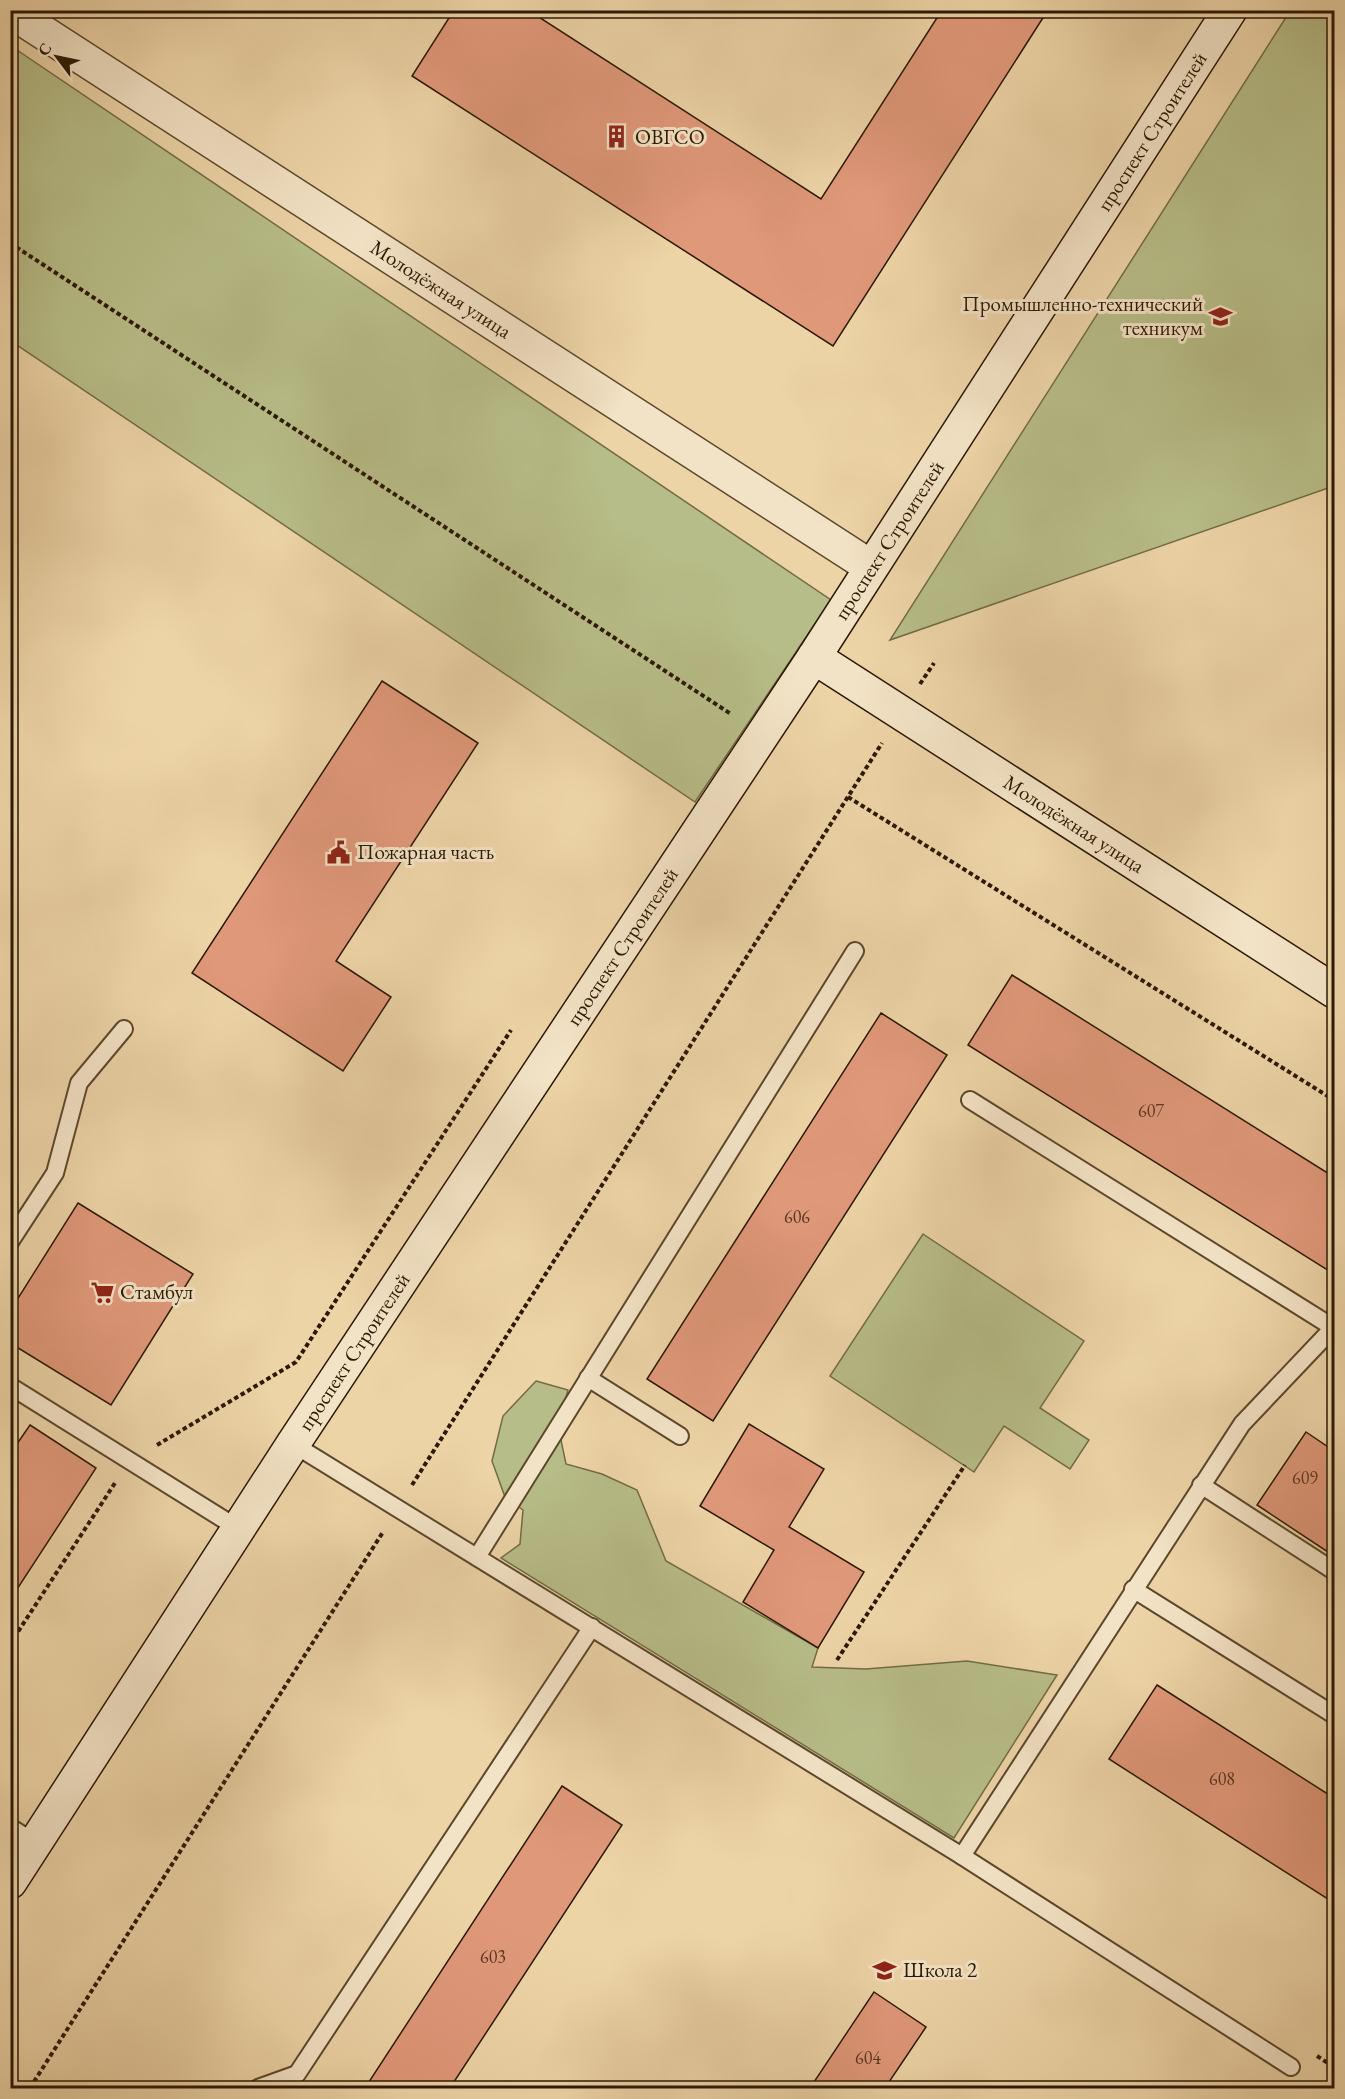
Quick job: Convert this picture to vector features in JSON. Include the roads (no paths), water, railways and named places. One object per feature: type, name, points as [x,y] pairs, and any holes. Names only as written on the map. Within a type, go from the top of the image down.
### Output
[{"type":"street","name":"Молодёжная улица","points":[[10,10],[871,567]]},
{"type":"street","name":"проспект Строителей","points":[[10,1882],[23,1835],[238,1529],[814,657],[1230,10]]},
{"type":"street","name":"Молодёжная улица","points":[[814,657],[1335,991]]},
{"type":"lane","points":[[477,1557],[855,951]]},
{"type":"lane","points":[[10,1242],[55,1173],[80,1083],[123,1029]]},
{"type":"lane","points":[[962,1856],[1242,1424],[1334,1328],[970,1100]]},
{"type":"lane","points":[[588,1378],[680,1436]]},
{"type":"lane","points":[[10,1386],[238,1529]]},
{"type":"lane","points":[[293,1444],[962,1856],[1291,2067]]},
{"type":"lane","points":[[1201,1485],[1335,1571]]},
{"type":"lane","points":[[1133,1589],[1335,1714]]},
{"type":"lane","points":[[258,2088],[297,2074],[592,1628]]},
{"type":"place","name":"ОВГСО","points":[[617,137]]},
{"type":"place","name":"Промышленно-технический техникум","points":[[1221,316]]},
{"type":"place","name":"Пожарная часть","points":[[339,852]]},
{"type":"place","name":"Стамбул","points":[[102,1292]]},
{"type":"place","name":"Школа 2","points":[[885,1970]]}]
